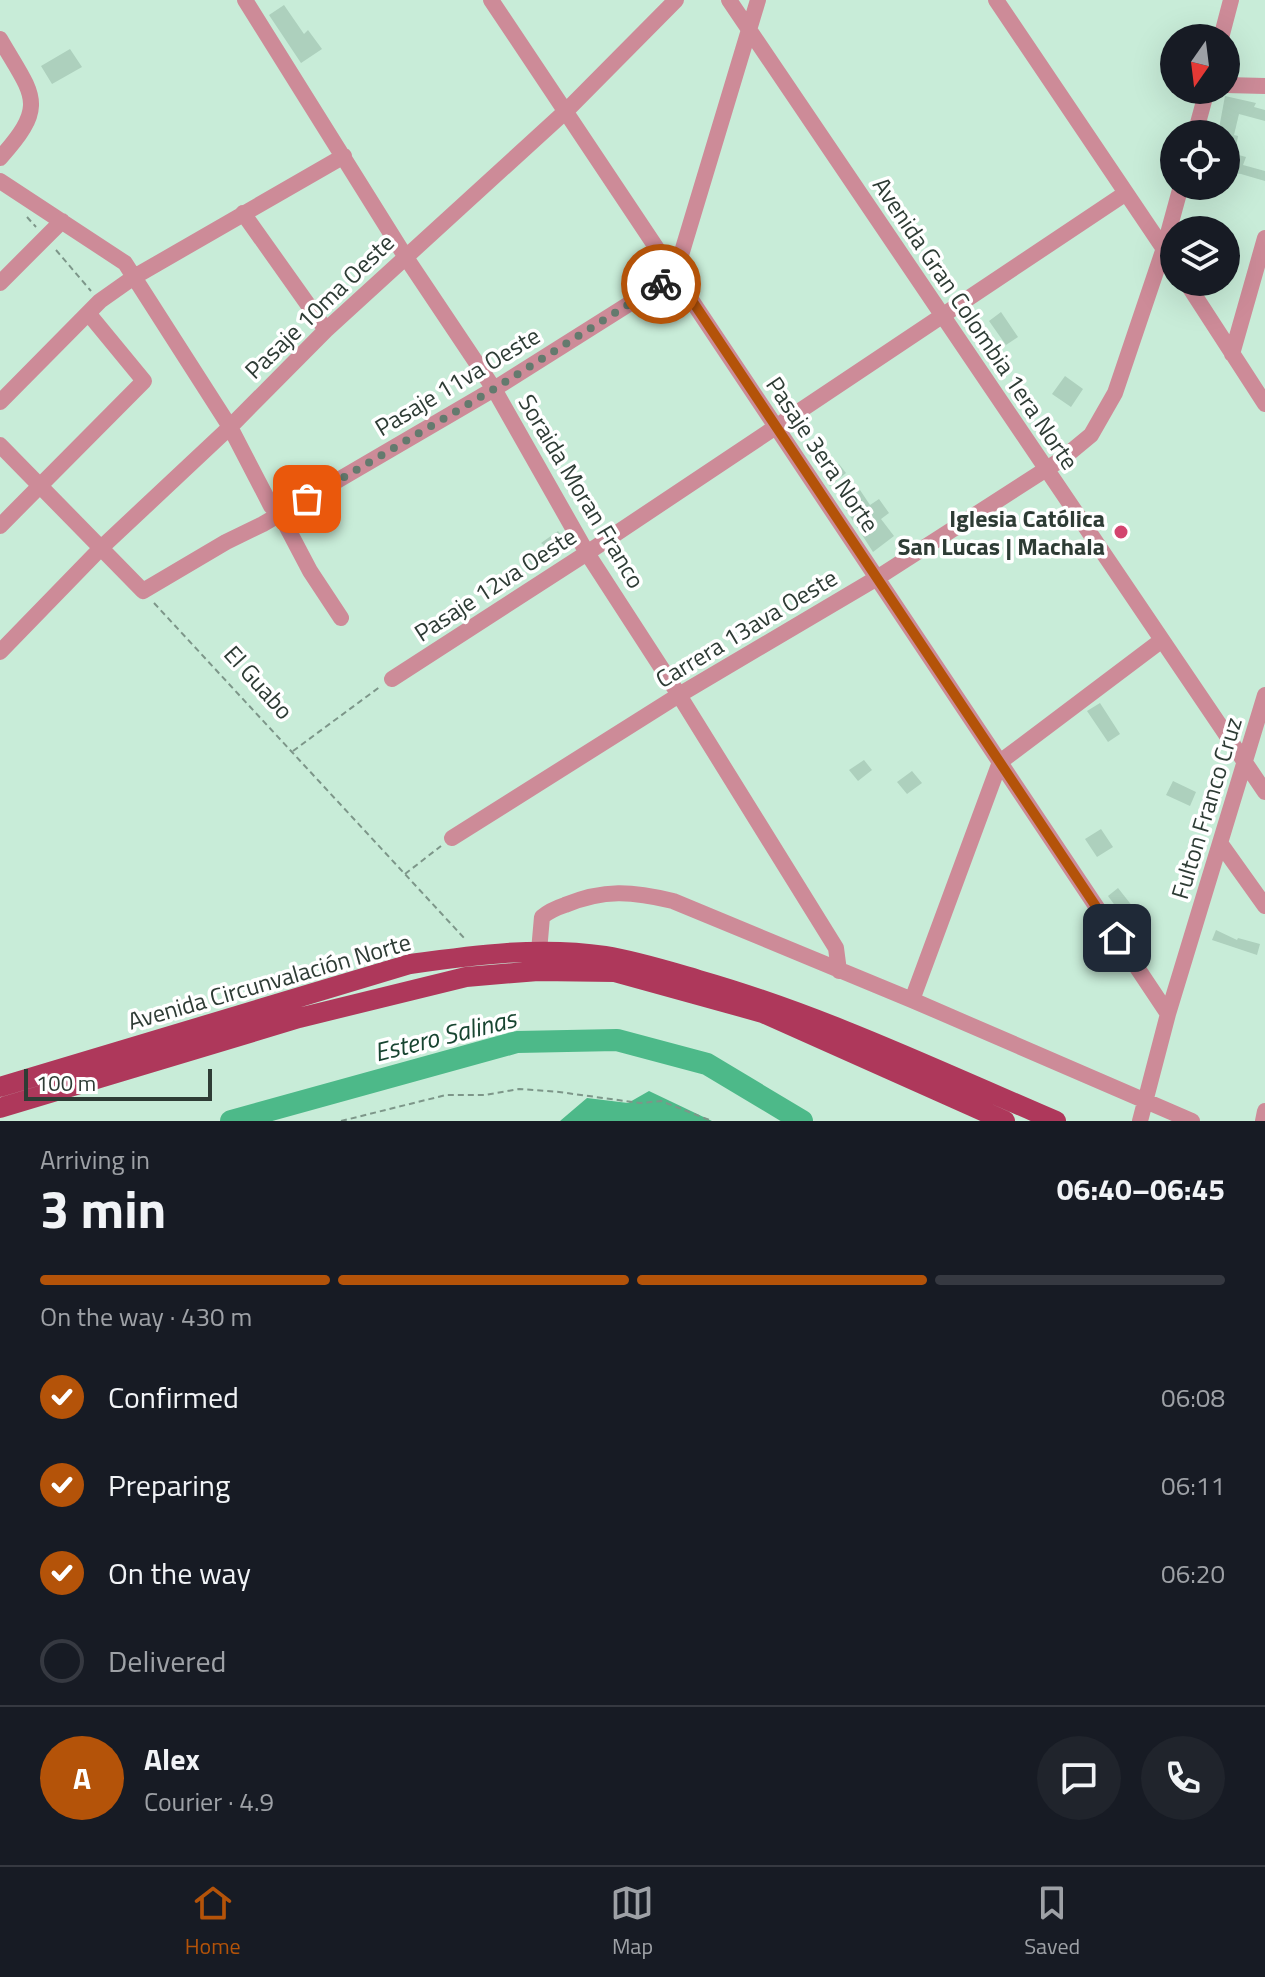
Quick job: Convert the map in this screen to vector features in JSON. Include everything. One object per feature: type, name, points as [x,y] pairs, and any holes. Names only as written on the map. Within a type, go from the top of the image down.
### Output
[{"type":"main road","name":"Avenida Circunvalación Norte","points":[[0,1108],[299,1018],[468,963],[539,951],[605,956],[755,996],[1005,1121]]},
{"type":"main road","name":"Avenida Circunvalación Norte","points":[[0,1087],[410,964],[468,963],[538,971],[615,972],[816,1028],[1056,1121]]},
{"type":"street","name":"Pasaje 3era Norte","points":[[491,0],[1168,1014]]},
{"type":"street","name":"Pasaje 10ma Oeste","points":[[0,652],[101,548],[230,427],[326,330],[567,110],[676,0]]},
{"type":"street","name":"Avenida Gran Colombia 1era Norte","points":[[729,0],[1265,792]]},
{"type":"street","points":[[675,275],[758,0]]},
{"type":"street","points":[[996,0],[1160,242]]},
{"type":"street","name":"Soraida Moran Franco","points":[[249,1],[405,256],[494,389],[587,553],[836,948],[839,971]]},
{"type":"street","points":[[1224,24],[1229,1]]},
{"type":"street","points":[[0,39],[32,99],[31,113],[24,131],[0,158]]},
{"type":"street","points":[[1240,85],[1265,86]]},
{"type":"street","points":[[0,402],[100,301],[134,277],[344,156]]},
{"type":"street","points":[[0,181],[117,256],[134,277],[230,427],[271,506],[280,514],[310,571],[341,618]]},
{"type":"street","name":"Pasaje 12va Oeste","points":[[392,679],[776,428],[1126,193]]},
{"type":"street","points":[[243,213],[326,330]]},
{"type":"street","points":[[0,283],[62,221]]},
{"type":"street","points":[[1232,354],[1265,238]]},
{"type":"street","name":"Carrera 13ava Oeste","points":[[452,838],[679,695],[877,578],[1046,469],[1091,435],[1115,393],[1160,260]]},
{"type":"street","name":"Pasaje 11va Oeste","points":[[143,591],[494,389],[675,275]]},
{"type":"street","points":[[1195,296],[1265,404]]},
{"type":"street","points":[[0,526],[144,381],[88,313]]},
{"type":"street","points":[[0,445],[143,591]]},
{"type":"street","points":[[912,1000],[1000,762],[1162,640]]},
{"type":"street","name":"Fulton Franco Cruz","points":[[1140,1121],[1168,1014],[1265,695]]},
{"type":"street","points":[[1220,843],[1265,906]]},
{"type":"street","points":[[539,951],[541,924],[548,911],[578,899],[614,891],[673,901],[1192,1121]]},
{"type":"street","points":[[1263,1121],[1265,1111]]},
{"type":"path","name":"El Guabo","points":[[143,591],[404,875],[468,963]]},
{"type":"path","points":[[291,753],[392,679]]},
{"type":"path","points":[[404,875],[452,838]]},
{"type":"path","points":[[341,1121],[446,1095],[485,1095],[519,1089],[640,1103],[661,1101],[712,1121]]},
{"type":"shaded area","points":[[649,1091],[712,1121],[560,1121],[587,1098],[628,1103]]},
{"type":"building","points":[[284,5],[304,34],[308,30],[322,49],[301,63],[269,15]]},
{"type":"building","points":[[70,49],[82,67],[52,84],[41,66]]},
{"type":"building","points":[[1240,99],[1256,103],[1254,107],[1265,110],[1265,121],[1239,114],[1238,120],[1221,120],[1224,104],[1240,104]]},
{"type":"building","points":[[1240,155],[1246,157],[1243,165],[1265,171],[1265,181],[1241,174]]},
{"type":"building","points":[[1001,312],[1018,337],[1006,345],[989,321]]},
{"type":"building","points":[[1065,376],[1083,389],[1071,407],[1052,394]]},
{"type":"building","points":[[839,464],[846,473],[830,486],[823,477]]},
{"type":"building","points":[[860,490],[870,505],[879,499],[889,513],[881,519],[894,536],[873,552],[841,502]]},
{"type":"building","points":[[558,531],[569,544],[530,571],[522,556],[545,546],[541,543]]},
{"type":"building","points":[[1100,703],[1120,734],[1108,742],[1087,711]]},
{"type":"building","points":[[864,760],[872,770],[858,781],[849,770]]},
{"type":"building","points":[[912,771],[922,783],[907,794],[897,782]]},
{"type":"building","points":[[1173,781],[1196,792],[1190,806],[1166,795]]},
{"type":"building","points":[[1101,829],[1113,847],[1097,857],[1085,839]]},
{"type":"building","points":[[1118,888],[1141,917],[1130,926],[1108,896]]},
{"type":"building","points":[[1216,930],[1237,940],[1260,944],[1257,955],[1212,940]]},
{"type":"waterway","name":"Estero Salinas","points":[[231,1121],[517,1042],[617,1040],[707,1064],[802,1121]]},
{"type":"way so far","points":[[307,499],[494,389],[661,284]]},
{"type":"place","name":"Iglesia Católica San Lucas | Machala","points":[[1121,532]]},
{"type":"route","points":[[661,284],[675,275],[1117,938]]}]
